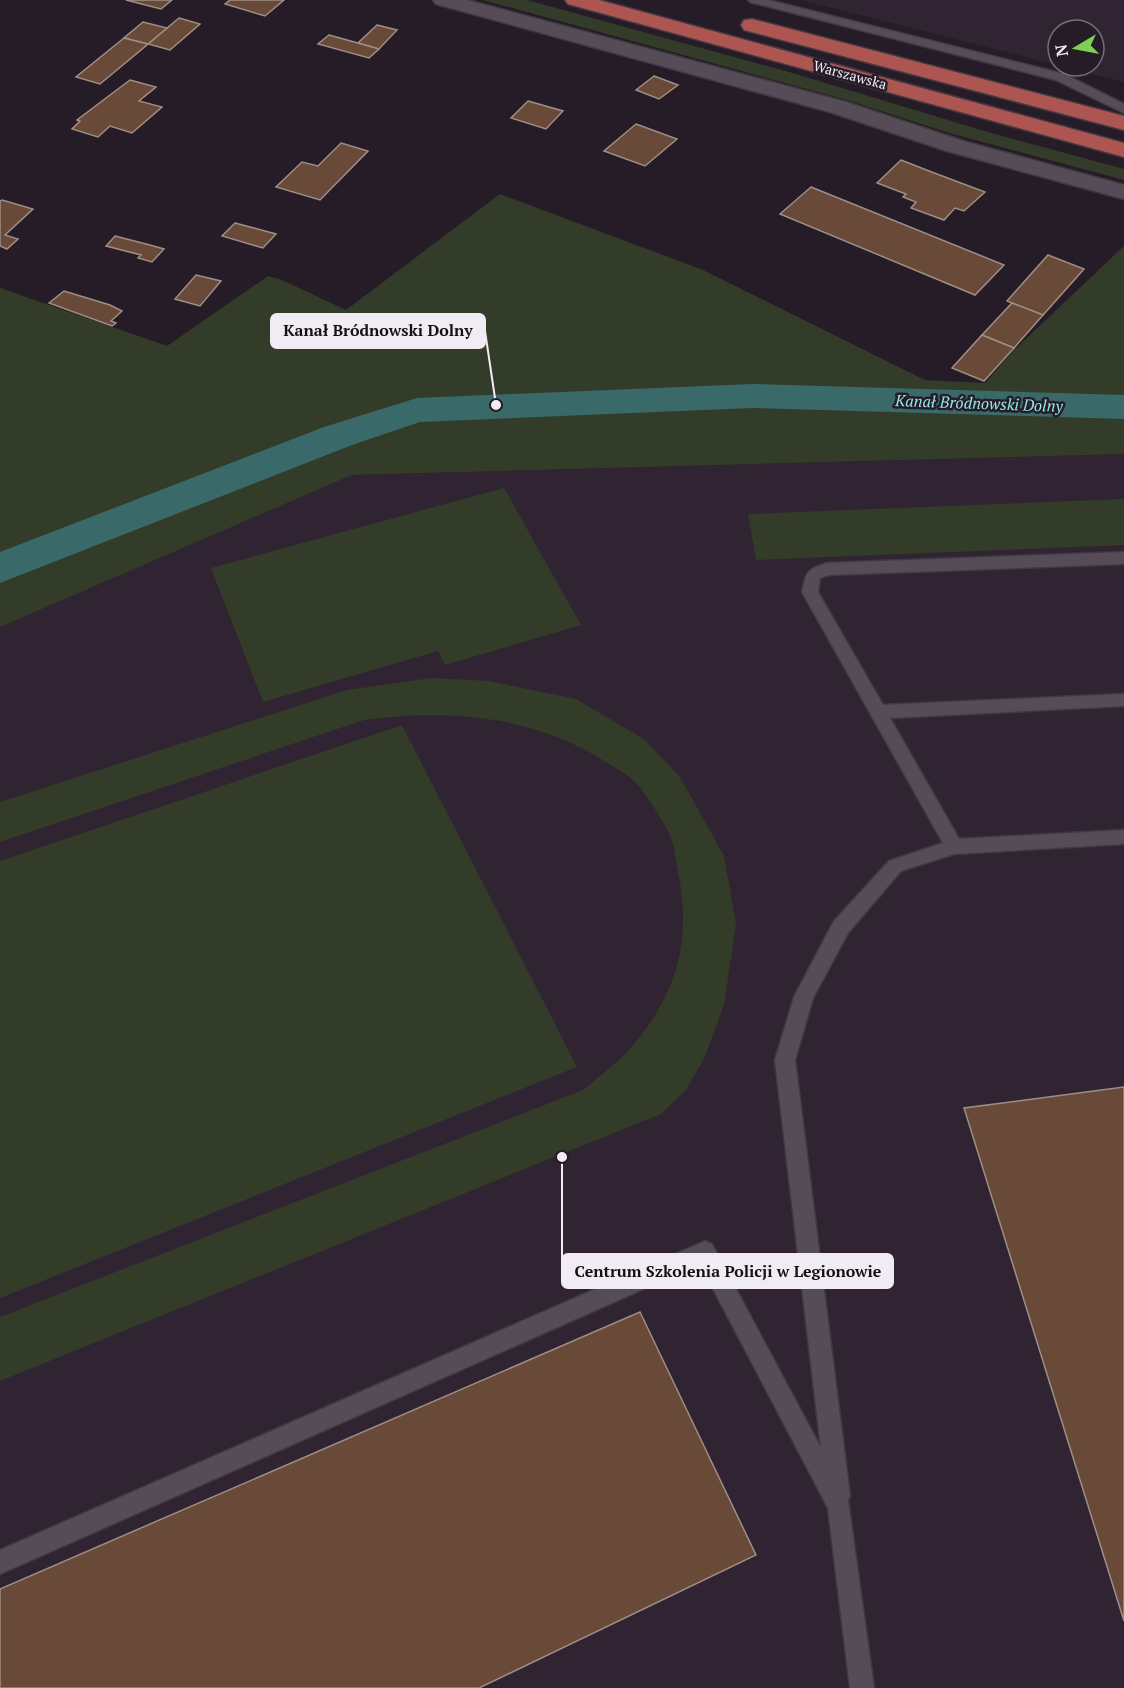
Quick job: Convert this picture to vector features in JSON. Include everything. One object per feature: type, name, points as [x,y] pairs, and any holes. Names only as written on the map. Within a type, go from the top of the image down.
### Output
[{"type":"main road","name":"Warszawska","points":[[575,0],[1124,150]]},
{"type":"main road","name":"Warszawska","points":[[738,21],[1124,123]]},
{"type":"street","points":[[443,0],[838,107],[955,146],[1124,192]]},
{"type":"lane","points":[[754,0],[1060,77],[1124,109]]},
{"type":"lane","points":[[954,847],[810,592],[813,575],[827,569],[1124,558]]},
{"type":"lane","points":[[879,712],[1124,700]]},
{"type":"lane","points":[[862,1688],[785,1060],[804,997],[841,927],[896,867],[954,847],[1124,837]]},
{"type":"lane","points":[[0,1562],[705,1251],[839,1506]]},
{"type":"shaded area","points":[[800,0],[1124,0],[1124,82],[1106,78],[1106,18],[1046,18],[1046,62]]},
{"type":"shaded area","points":[[1124,454],[1124,1688],[0,1688],[0,627],[352,475]]},
{"type":"green space","points":[[483,0],[527,0],[789,72],[991,133],[1124,169],[1124,180],[946,132],[847,100]]},
{"type":"green space","points":[[500,194],[703,270],[925,380],[985,383],[1013,351],[1124,246],[1124,454],[352,475],[0,627],[0,288],[167,346],[268,276],[282,280],[346,310]]},
{"type":"green space","points":[[504,488],[581,625],[445,665],[438,651],[263,702],[211,568]]},
{"type":"green space","points":[[1124,499],[1124,545],[756,560],[748,514]]},
{"type":"green space","points":[[431,678],[489,681],[576,699],[644,739],[680,777],[724,856],[736,924],[724,1005],[704,1059],[686,1090],[661,1114],[0,1381],[0,1317],[583,1090],[628,1051],[659,1009],[670,987],[682,942],[682,893],[670,835],[639,786],[629,777],[581,748],[551,735],[521,726],[459,716],[427,715],[364,720],[0,842],[0,802],[347,690]]},
{"type":"green space","points":[[402,725],[577,1067],[0,1298],[0,861]]},
{"type":"building","points":[[126,0],[172,0],[161,9]]},
{"type":"building","points":[[230,0],[284,0],[265,16],[225,4]]},
{"type":"building","points":[[179,18],[200,24],[170,50],[148,44]]},
{"type":"building","points":[[143,22],[167,28],[148,44],[124,38]]},
{"type":"building","points":[[377,25],[397,30],[379,49],[358,43]]},
{"type":"building","points":[[329,35],[379,49],[369,58],[318,44]]},
{"type":"building","points":[[124,38],[148,44],[100,84],[76,77]]},
{"type":"building","points":[[654,76],[678,85],[659,99],[636,90]]},
{"type":"building","points":[[130,80],[156,87],[139,101],[162,107],[132,133],[110,126],[98,137],[72,129],[80,121],[77,120]]},
{"type":"building","points":[[528,101],[563,111],[546,129],[511,118]]},
{"type":"building","points":[[636,124],[677,139],[645,166],[604,151]]},
{"type":"building","points":[[341,143],[368,151],[320,200],[276,187],[302,162],[318,166]]},
{"type":"building","points":[[901,160],[985,192],[964,211],[955,208],[944,220],[911,208],[916,202],[903,197],[906,194],[877,183]]},
{"type":"building","points":[[811,187],[1004,265],[975,295],[780,214]]},
{"type":"building","points":[[0,201],[33,209],[5,235],[18,239],[7,249],[0,246]]},
{"type":"building","points":[[235,223],[276,234],[263,248],[222,236]]},
{"type":"building","points":[[115,236],[164,249],[152,262],[138,258],[141,255],[106,246]]},
{"type":"building","points":[[1048,255],[1084,269],[1043,315],[1007,301]]},
{"type":"building","points":[[196,275],[221,281],[200,306],[175,299]]},
{"type":"building","points":[[64,291],[122,311],[111,321],[116,323],[112,326],[49,303]]},
{"type":"building","points":[[1012,303],[1043,315],[1014,348],[982,335]]},
{"type":"building","points":[[982,335],[1014,348],[984,381],[952,368]]},
{"type":"building","points":[[1124,1087],[1124,1621],[964,1108]]},
{"type":"building","points":[[640,1312],[756,1555],[479,1688],[0,1688],[0,1589]]},
{"type":"waterway","name":"Kanał Bródnowski Dolny","points":[[0,568],[338,436],[417,410],[752,396],[1124,407]]},
{"type":"place","name":"Kanał Bródnowski Dolny","points":[[496,405]]},
{"type":"place","name":"Centrum Szkolenia Policji w Legionowie","points":[[562,1157]]}]
